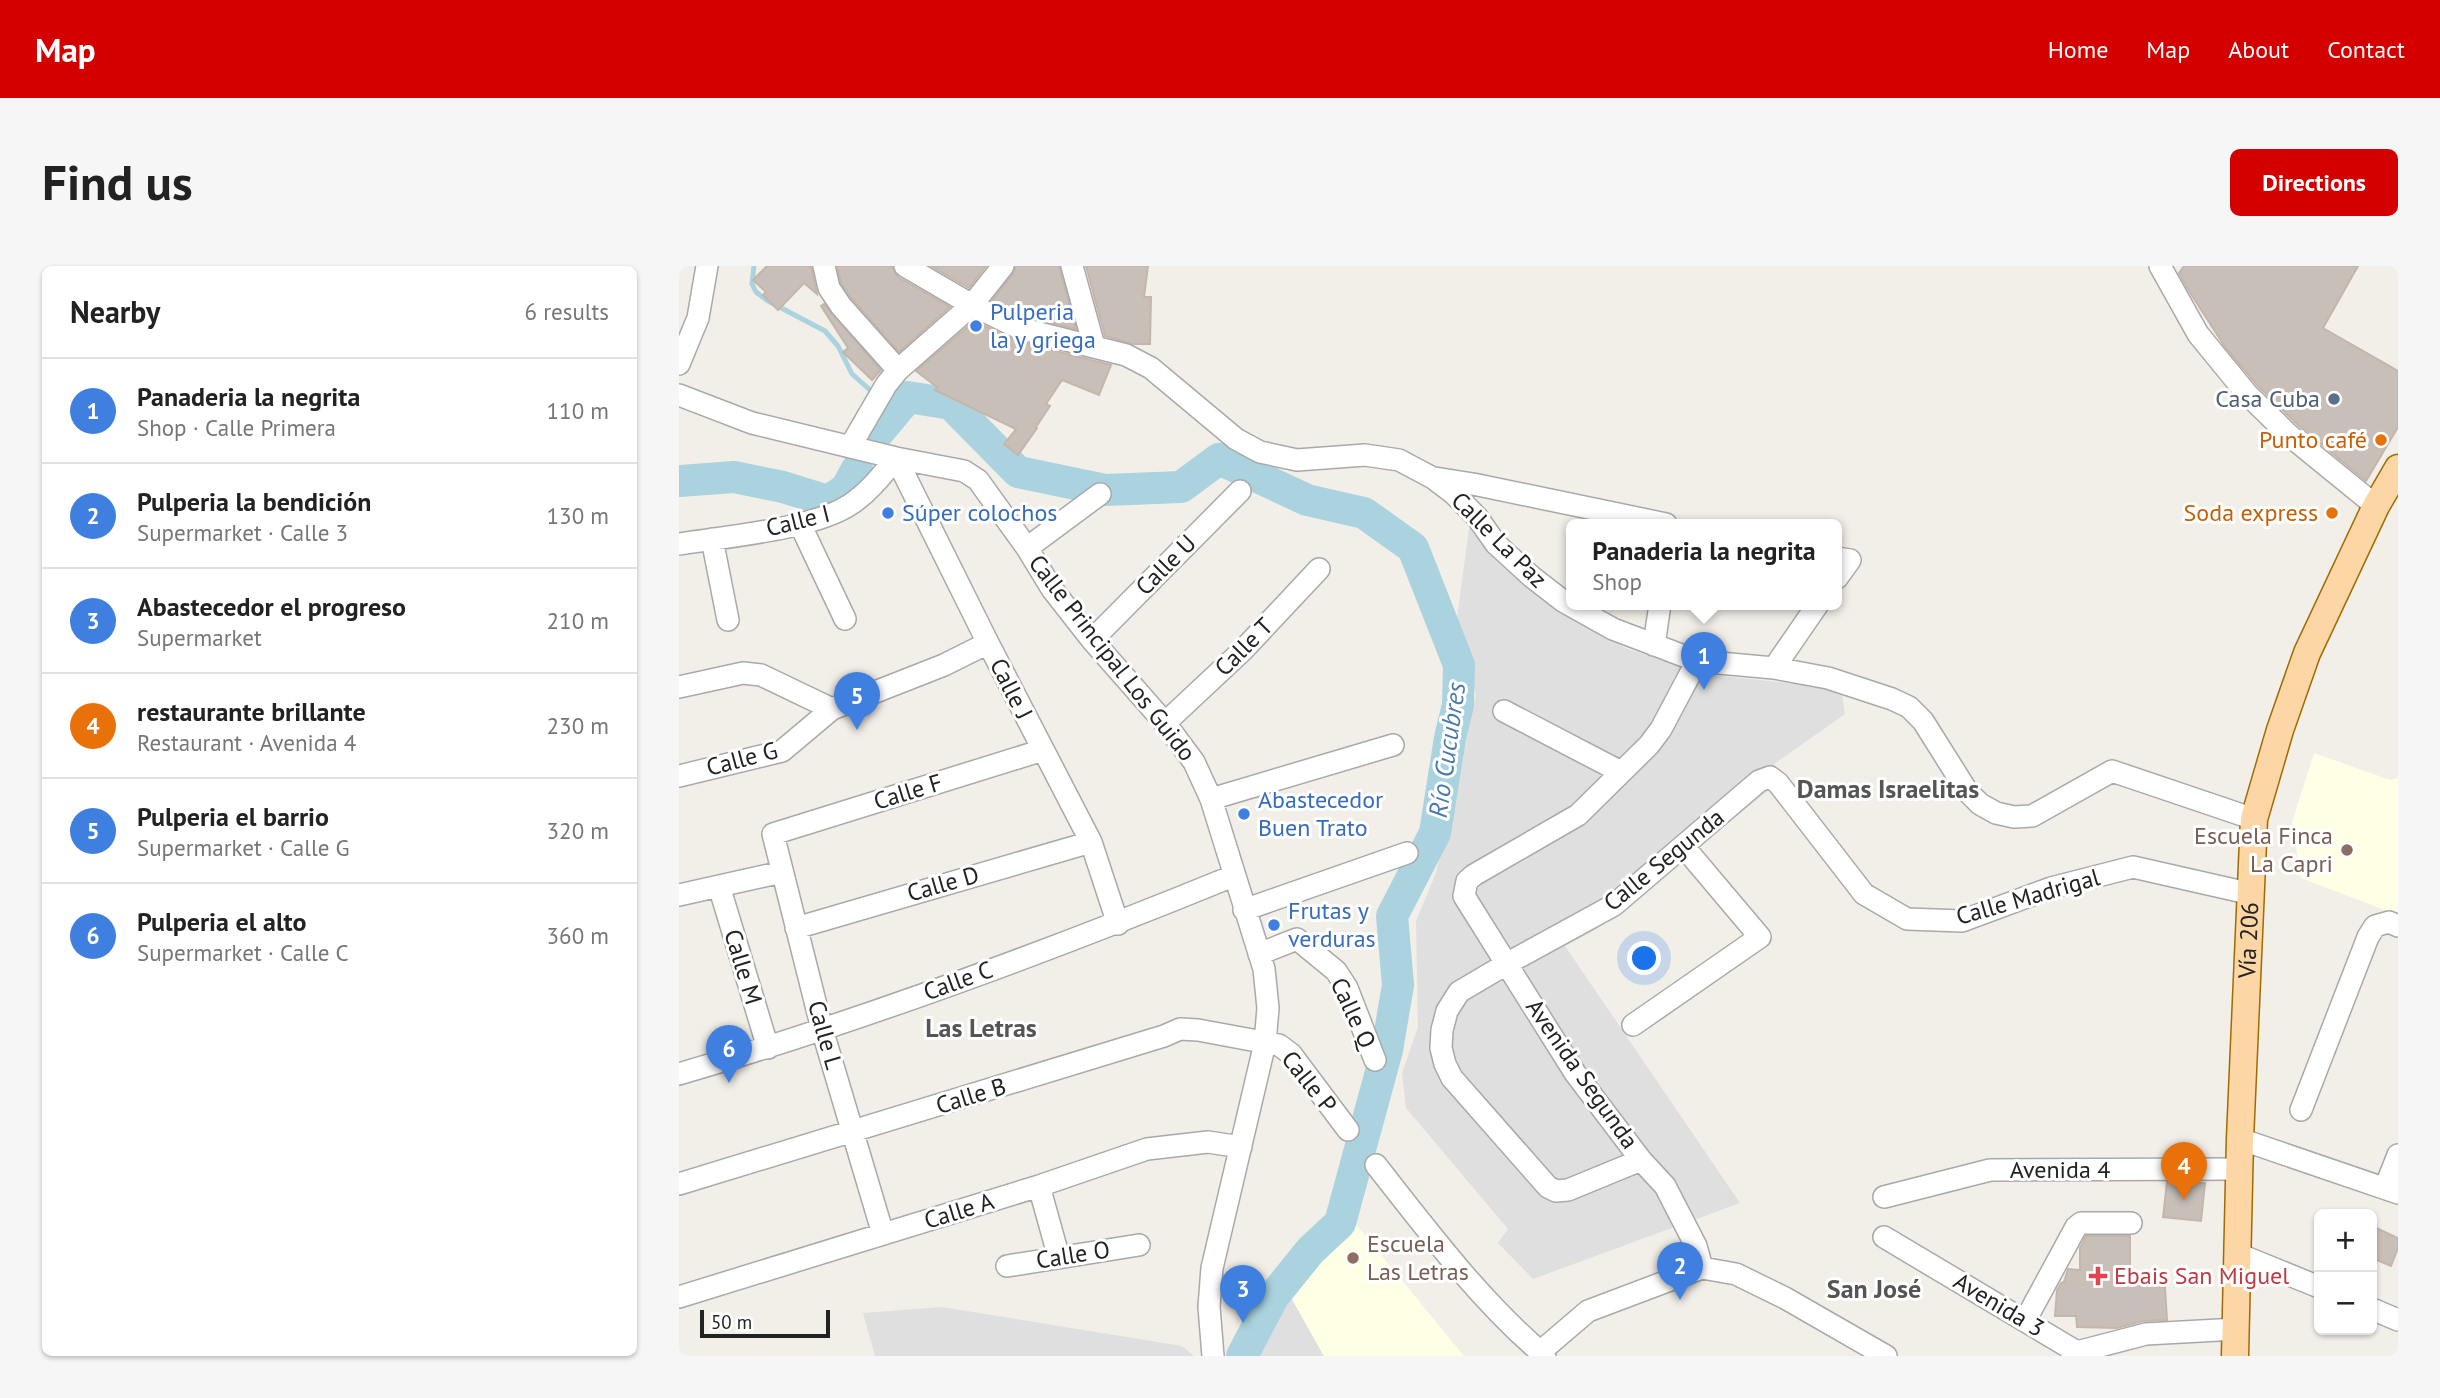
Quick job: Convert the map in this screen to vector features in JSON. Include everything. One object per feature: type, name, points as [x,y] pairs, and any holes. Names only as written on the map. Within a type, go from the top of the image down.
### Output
[{"type":"main road","name":"Vía 206","points":[[2235,1356],[2240,1139],[2254,819],[2280,730],[2307,653],[2376,506],[2398,468]]},
{"type":"street","points":[[679,364],[698,318],[707,266]]},
{"type":"street","points":[[824,266],[829,288],[841,306],[898,370]]},
{"type":"street","name":"Calle La Paz","points":[[905,266],[972,305],[1025,330],[1126,355],[1151,368],[1236,439],[1260,452],[1297,460],[1365,455],[1399,460],[1433,478],[1477,517],[1505,552],[1566,603]]},
{"type":"street","points":[[850,447],[886,385],[898,370],[972,305],[1003,266]]},
{"type":"street","points":[[1072,266],[1094,346]]},
{"type":"street","points":[[2160,266],[2198,334],[2247,394],[2290,436],[2376,506]]},
{"type":"street","name":"Calle Principal Los Guido","points":[[679,395],[752,423],[896,458],[964,471],[978,480],[1027,548],[1052,589],[1165,723],[1194,762],[1211,799],[1264,969],[1268,1008],[1265,1043],[1212,1268],[1207,1351]]},
{"type":"street","name":"Calle I","points":[[679,544],[800,524],[836,513],[872,487],[896,458]]},
{"type":"street","name":"Calle J","points":[[896,458],[1091,842],[1118,923]]},
{"type":"street","points":[[1433,478],[1642,519]]},
{"type":"street","name":"Calle U","points":[[1093,640],[1240,491]]},
{"type":"street","points":[[1027,548],[1100,494]]},
{"type":"street","points":[[800,524],[845,619]]},
{"type":"street","points":[[712,539],[728,620]]},
{"type":"street","points":[[1842,559],[1850,560],[1842,571]]},
{"type":"street","name":"Calle T","points":[[1165,723],[1243,650],[1319,569]]},
{"type":"street","name":"Calle La Paz","points":[[1579,610],[1613,629],[1697,661],[1775,668],[1829,678],[1909,707],[1923,721],[1967,791],[1980,804],[1996,813],[2014,817],[2032,816],[2112,771],[2254,819]]},
{"type":"street","points":[[1654,645],[1659,610]]},
{"type":"street","points":[[1775,668],[1814,610]]},
{"type":"street","name":"Calle G","points":[[679,776],[782,751],[832,709],[944,665],[988,643]]},
{"type":"street","points":[[1504,712],[1621,772],[1649,745],[1661,729],[1697,661]]},
{"type":"street","points":[[679,687],[743,673],[761,675],[832,709]]},
{"type":"street","points":[[1211,799],[1393,745]]},
{"type":"street","name":"Calle F","points":[[773,834],[1043,750]]},
{"type":"street","name":"Avenida Segunda","points":[[1621,772],[1578,815],[1473,875],[1467,881],[1464,896],[1508,962],[1575,1073],[1641,1160],[1665,1186],[1696,1246],[1702,1268]]},
{"type":"street","name":"Calle Segunda","points":[[1641,1160],[1568,1190],[1556,1191],[1548,1187],[1452,1078],[1441,1048],[1447,1011],[1459,992],[1508,962],[1614,905],[1759,781],[1770,777],[1778,783]]},
{"type":"street","name":"Calle Madrigal","points":[[1778,783],[1864,894],[1907,919],[1962,921],[2051,888],[2133,867],[2252,894]]},
{"type":"street","name":"Calle L","points":[[773,834],[822,1029],[883,1234]]},
{"type":"street","name":"Calle D","points":[[796,928],[1091,842]]},
{"type":"street","points":[[1633,1025],[1760,937],[1684,846]]},
{"type":"street","points":[[1244,910],[1407,853]]},
{"type":"street","points":[[679,895],[782,872]]},
{"type":"street","name":"Calle C","points":[[679,1074],[822,1029],[1118,923],[1233,876]]},
{"type":"street","name":"Calle M","points":[[719,886],[768,1048]]},
{"type":"street","points":[[2301,1110],[2368,937],[2375,926],[2389,922],[2398,926]]},
{"type":"street","name":"Calle Q","points":[[1259,954],[1297,939],[1335,971],[1347,988],[1375,1060]]},
{"type":"street","name":"Calle B","points":[[679,1184],[1164,1037],[1180,1029],[1265,1043]]},
{"type":"street","name":"Calle P","points":[[1265,1043],[1279,1045],[1291,1054],[1348,1130]]},
{"type":"street","points":[[2240,1139],[2391,1191],[2398,1155]]},
{"type":"street","name":"Calle A","points":[[679,1297],[1039,1186],[1147,1149],[1208,1142],[1241,1147]]},
{"type":"street","points":[[1376,1165],[1432,1237],[1542,1354],[1588,1311],[1702,1268],[1736,1274],[1785,1298],[1886,1356]]},
{"type":"street","name":"Avenida 4","points":[[1884,1197],[1990,1170],[2240,1169]]},
{"type":"street","points":[[1039,1186],[1059,1258]]},
{"type":"street","points":[[2025,1321],[2076,1227],[2081,1223],[2131,1223]]},
{"type":"street","name":"Avenida 3","points":[[1884,1237],[2075,1354]]},
{"type":"street","name":"Calle O","points":[[1007,1266],[1139,1245]]},
{"type":"street","points":[[2238,1254],[2314,1285]]},
{"type":"street","points":[[2377,1311],[2398,1320]]},
{"type":"street","points":[[2075,1354],[2146,1334],[2237,1329]]},
{"type":"shaded area","points":[[1470,521],[1547,599],[1625,648],[1704,674],[1841,689],[1845,714],[1774,764],[1785,777],[1597,929],[1565,946],[1740,1203],[1533,1279],[1498,1243],[1508,1229],[1406,1108],[1402,1073],[1418,1027],[1416,921],[1436,873],[1476,695],[1457,618]]},
{"type":"shaded area","name":"Escuela Finca La Capri","points":[[2314,753],[2390,780],[2398,778],[2398,915],[2301,878],[2292,822]]},
{"type":"shaded area","name":"Escuela Las Letras","points":[[1354,1222],[1464,1356],[1324,1356],[1289,1294]]},
{"type":"shaded area","points":[[1289,1294],[1324,1356],[1258,1356]]},
{"type":"shaded area","points":[[942,1307],[1182,1346],[1194,1356],[875,1356],[863,1313]]},
{"type":"building","points":[[767,266],[811,266],[817,294],[804,283],[778,310],[763,295],[766,292],[753,280]]},
{"type":"building","points":[[837,266],[892,266],[898,277],[950,307],[899,352],[851,298],[841,283]]},
{"type":"building","points":[[931,266],[986,266],[969,288]]},
{"type":"building","points":[[1016,266],[1059,266],[1076,329],[1024,316],[992,300],[1013,274]]},
{"type":"building","points":[[1086,266],[1148,266],[1144,297],[1151,297],[1150,344],[1133,344],[1105,336]]},
{"type":"building","name":"Casa Cuba","points":[[2184,266],[2358,266],[2323,328],[2398,371],[2398,427],[2366,481],[2299,426],[2257,385],[2225,347],[2189,291],[2179,273]]},
{"type":"building","points":[[824,304],[881,370],[872,380],[843,352],[848,348],[821,306]]},
{"type":"building","points":[[974,321],[1016,341],[1111,365],[1099,395],[1062,380],[1046,404],[1050,406],[1018,455],[1004,444],[1016,429],[935,390],[937,387],[916,371]]},
{"type":"building","points":[[2167,1182],[2205,1183],[2201,1221],[2163,1217]]},
{"type":"building","points":[[2377,1228],[2398,1238],[2398,1248],[2391,1266],[2377,1260]]},
{"type":"building","name":"Ebais San Miguel","points":[[2086,1236],[2130,1236],[2130,1285],[2165,1287],[2167,1320],[2143,1321],[2117,1328],[2077,1327],[2076,1316],[2055,1316],[2057,1290],[2064,1282],[2068,1269],[2080,1270],[2080,1248]]},
{"type":"waterway","points":[[754,266],[752,284],[756,292],[825,331],[838,346],[852,374],[870,390]]},
{"type":"waterway","name":"Río Cucubres","points":[[877,434],[908,397],[951,404],[1018,472],[1105,490],[1181,487],[1219,459],[1307,500],[1364,513],[1413,548],[1459,665],[1458,705],[1435,833],[1392,916],[1398,985],[1387,1050],[1340,1223],[1310,1251],[1273,1297],[1242,1356]]},
{"type":"waterway","points":[[884,402],[896,409]]},
{"type":"waterway","name":"Río Cucubres","points":[[679,481],[734,477],[783,487],[828,501],[846,489],[857,469]]},
{"type":"place","name":"Pulperia la y griega","points":[[976,326]]},
{"type":"place","name":"Casa Cuba","points":[[2334,399]]},
{"type":"place","name":"Punto café","points":[[2381,440]]},
{"type":"place","name":"Súper colochos","points":[[888,513]]},
{"type":"place","name":"Soda express","points":[[2332,513]]},
{"type":"place","name":"Panaderia la negrita","points":[[1704,690]]},
{"type":"place","name":"Pulperia el barrio","points":[[857,730]]},
{"type":"place","name":"Abastecedor Buen Trato","points":[[1244,814]]},
{"type":"place","name":"Escuela Finca La Capri","points":[[2347,850]]},
{"type":"place","name":"Frutas y verduras","points":[[1274,925]]},
{"type":"place","name":"Pulperia el alto","points":[[729,1083]]},
{"type":"place","name":"restaurante brillante","points":[[2184,1200]]},
{"type":"place","name":"Escuela Las Letras","points":[[1353,1258]]},
{"type":"place","name":"Ebais San Miguel","points":[[2098,1276]]},
{"type":"place","name":"Pulperia la bendición","points":[[1680,1300]]},
{"type":"place","name":"Abastecedor el progreso","points":[[1243,1323]]},
{"type":"district","name":"Damas Israelitas","points":[[1888,789]]},
{"type":"district","name":"Las Letras","points":[[981,1028]]},
{"type":"district","name":"San José","points":[[1874,1289]]}]
